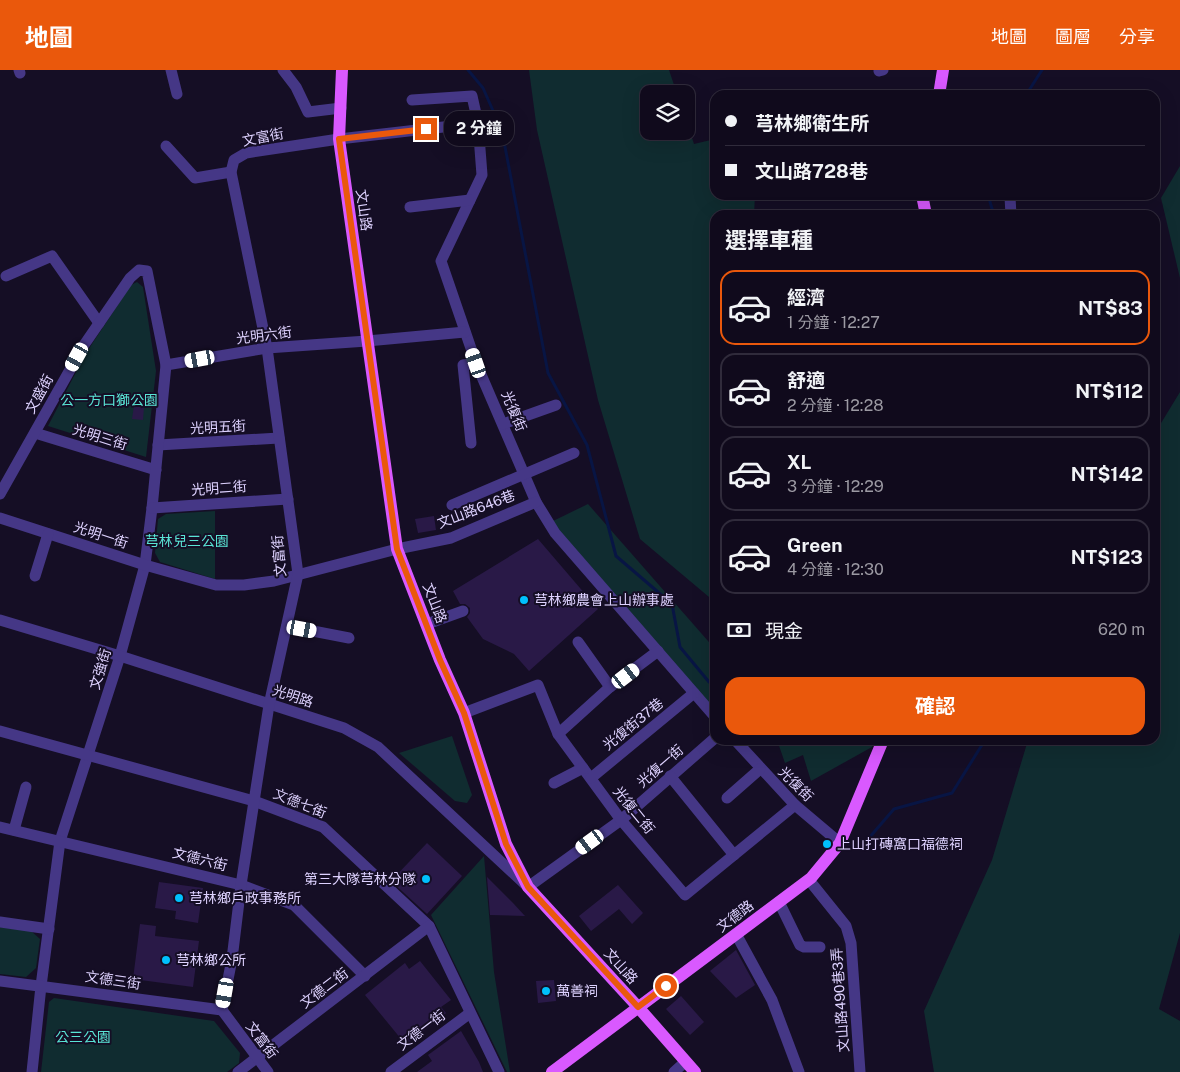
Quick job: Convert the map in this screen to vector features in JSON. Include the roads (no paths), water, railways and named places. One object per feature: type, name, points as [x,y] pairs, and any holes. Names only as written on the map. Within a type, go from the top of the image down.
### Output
[{"type":"main road","name":"文山路","points":[[342,70],[339,139],[397,549],[464,713],[506,844],[528,887],[695,1072]]},
{"type":"main road","points":[[940,90],[944,70]]},
{"type":"main road","name":"文德路","points":[[552,1072],[809,880],[840,843],[881,745]]},
{"type":"street","points":[[171,70],[176,94]]},
{"type":"street","points":[[283,70],[296,87],[308,112],[340,108]]},
{"type":"street","name":"光復街","points":[[412,100],[472,96],[478,123],[482,175],[441,261],[476,363],[536,502],[555,533],[710,711]]},
{"type":"street","name":"文富街","points":[[268,1072],[222,1010],[232,959],[241,885],[269,705],[298,574],[267,348],[231,172],[234,160],[246,153],[339,139],[478,123]]},
{"type":"street","points":[[166,146],[195,178],[231,172]]},
{"type":"street","points":[[410,208],[470,200]]},
{"type":"street","points":[[6,276],[52,256],[99,323]]},
{"type":"street","name":"文盛街","points":[[0,494],[84,345],[130,278],[139,270],[147,271]]},
{"type":"street","name":"文強街","points":[[32,1072],[60,841],[120,656],[145,565],[166,365],[147,271]]},
{"type":"street","name":"光明六街","points":[[166,365],[267,348],[466,332]]},
{"type":"street","points":[[471,443],[463,365],[476,363]]},
{"type":"street","points":[[503,424],[556,405]]},
{"type":"street","name":"光明三街","points":[[35,432],[156,470]]},
{"type":"street","name":"光明五街","points":[[158,445],[279,438]]},
{"type":"street","points":[[452,505],[574,453]]},
{"type":"street","name":"光明二街","points":[[152,508],[288,499]]},
{"type":"street","name":"文山路646巷","points":[[397,549],[451,538],[536,502]]},
{"type":"street","name":"光明一街","points":[[0,518],[145,565],[216,585],[274,582],[298,574],[397,549]]},
{"type":"street","points":[[35,576],[48,534]]},
{"type":"street","points":[[427,624],[463,611]]},
{"type":"street","name":"光明路","points":[[0,620],[120,656],[344,728],[378,747],[528,887]]},
{"type":"street","points":[[287,626],[350,638]]},
{"type":"street","points":[[578,642],[610,688]]},
{"type":"street","points":[[558,734],[610,688],[658,651]]},
{"type":"street","name":"光復二街","points":[[464,713],[538,685],[558,734],[621,820],[685,895],[795,805]]},
{"type":"street","name":"光復街37巷","points":[[591,778],[694,693]]},
{"type":"street","name":"文德七街","points":[[0,731],[254,801],[323,827],[429,926],[499,1072]]},
{"type":"street","name":"光復一街","points":[[528,887],[621,820],[710,742]]},
{"type":"street","name":"光復街","points":[[739,745],[795,805],[840,843]]},
{"type":"street","points":[[554,783],[583,768]]},
{"type":"street","points":[[727,798],[760,769]]},
{"type":"street","points":[[670,776],[734,855]]},
{"type":"street","points":[[14,830],[26,788]]},
{"type":"street","name":"文德六街","points":[[0,827],[241,885],[294,905],[365,976]]},
{"type":"street","name":"文山路490巷3弄","points":[[809,880],[846,926],[851,943],[860,1072]]},
{"type":"street","points":[[779,902],[800,945],[804,947],[820,947]]},
{"type":"street","points":[[0,922],[49,929]]},
{"type":"street","name":"文德二街","points":[[238,1072],[429,926]]},
{"type":"street","points":[[736,934],[772,1000],[799,1072]]},
{"type":"street","name":"文德三街","points":[[0,981],[222,1010]]},
{"type":"street","name":"文德一街","points":[[391,1072],[470,1013]]},
{"type":"street","points":[[674,1072],[685,1062]]},
{"type":"waterway","points":[[468,70],[483,88],[502,131],[548,373],[587,445],[616,556],[672,604],[680,647],[709,682]]},
{"type":"waterway","points":[[1029,90],[1042,70]]},
{"type":"waterway","points":[[990,200],[992,210]]},
{"type":"waterway","points":[[862,846],[894,809],[952,793],[982,745]]},
{"type":"place","name":"芎林鄉農會上山辦事處","points":[[524,600]]},
{"type":"place","name":"上山打磚窩口福德祠","points":[[827,844]]},
{"type":"place","name":"第三大隊芎林分隊","points":[[426,879]]},
{"type":"place","name":"芎林鄉戶政事務所","points":[[179,898]]},
{"type":"place","name":"芎林鄉公所","points":[[166,960]]},
{"type":"place","name":"萬善祠","points":[[546,991]]},
{"type":"park label","name":"公一方口獅公園","points":[[109,400]]},
{"type":"park label","name":"芎林兒三公園","points":[[187,541]]},
{"type":"park label","name":"公三公園","points":[[83,1037]]}]
